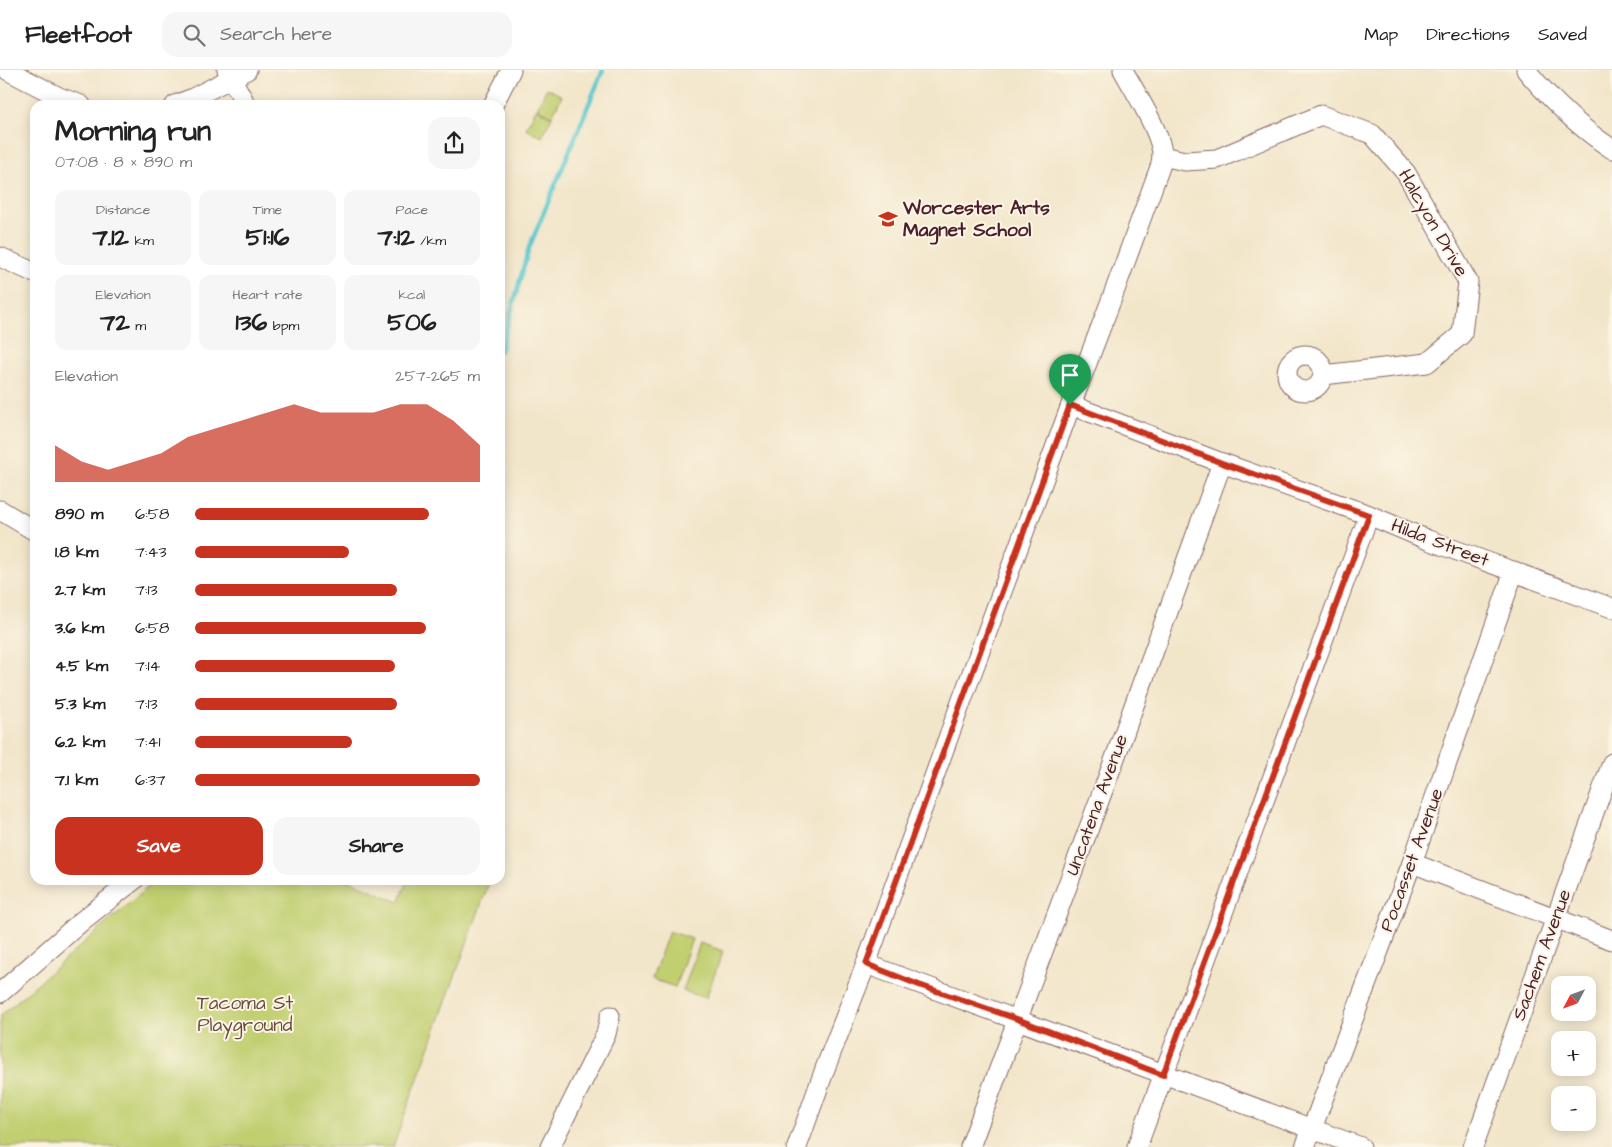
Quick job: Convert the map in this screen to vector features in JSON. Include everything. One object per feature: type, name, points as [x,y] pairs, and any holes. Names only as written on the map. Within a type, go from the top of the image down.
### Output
[{"type":"street","points":[[7,70],[68,100]]},
{"type":"street","points":[[495,100],[510,70]]},
{"type":"street","points":[[797,1147],[866,964],[1070,405],[1154,184],[1162,156],[1159,140],[1124,70]]},
{"type":"street","points":[[1526,70],[1584,128],[1612,149]]},
{"type":"street","points":[[189,100],[235,73],[244,100]]},
{"type":"street","name":"Halcyon Drive","points":[[1162,156],[1185,161],[1217,159],[1321,116],[1372,134],[1406,173],[1468,282],[1462,334],[1427,363],[1323,375]]},
{"type":"street","points":[[0,257],[30,271]]},
{"type":"street","name":"Hilda Street","points":[[1070,405],[1222,463],[1369,515],[1428,540],[1612,608]]},
{"type":"street","name":"Uncatena Avenue","points":[[970,1147],[1115,758],[1222,463]]},
{"type":"street","points":[[0,510],[30,528]]},
{"type":"street","points":[[1137,1147],[1369,515]]},
{"type":"street","name":"Pocasset Avenue","points":[[1305,1147],[1412,863],[1514,571]]},
{"type":"street","name":"Sachem Avenue","points":[[1473,1147],[1612,763]]},
{"type":"street","points":[[1412,863],[1612,940]]},
{"type":"street","points":[[0,993],[83,920],[128,885]]},
{"type":"street","points":[[866,964],[1361,1147]]},
{"type":"street","points":[[550,1147],[606,1034],[610,1016]]},
{"type":"green space","points":[[547,88],[562,96],[552,116],[537,108]]},
{"type":"green space","points":[[536,109],[552,117],[542,137],[526,129]]},
{"type":"green space","name":"Tacoma St Playground","points":[[150,885],[360,885],[399,902],[406,885],[488,885],[393,1147],[0,1147],[0,1016]]},
{"type":"green space","points":[[669,931],[692,939],[675,987],[652,979]]},
{"type":"green space","points":[[700,943],[723,951],[706,998],[683,991]]},
{"type":"waterway","points":[[505,333],[529,248],[603,70]]},
{"type":"place","name":"Worcester Arts Magnet School","points":[[888,219]]},
{"type":"route","points":[[1070,405],[1222,463],[1369,515],[1163,1075],[866,964],[1070,405]]}]
